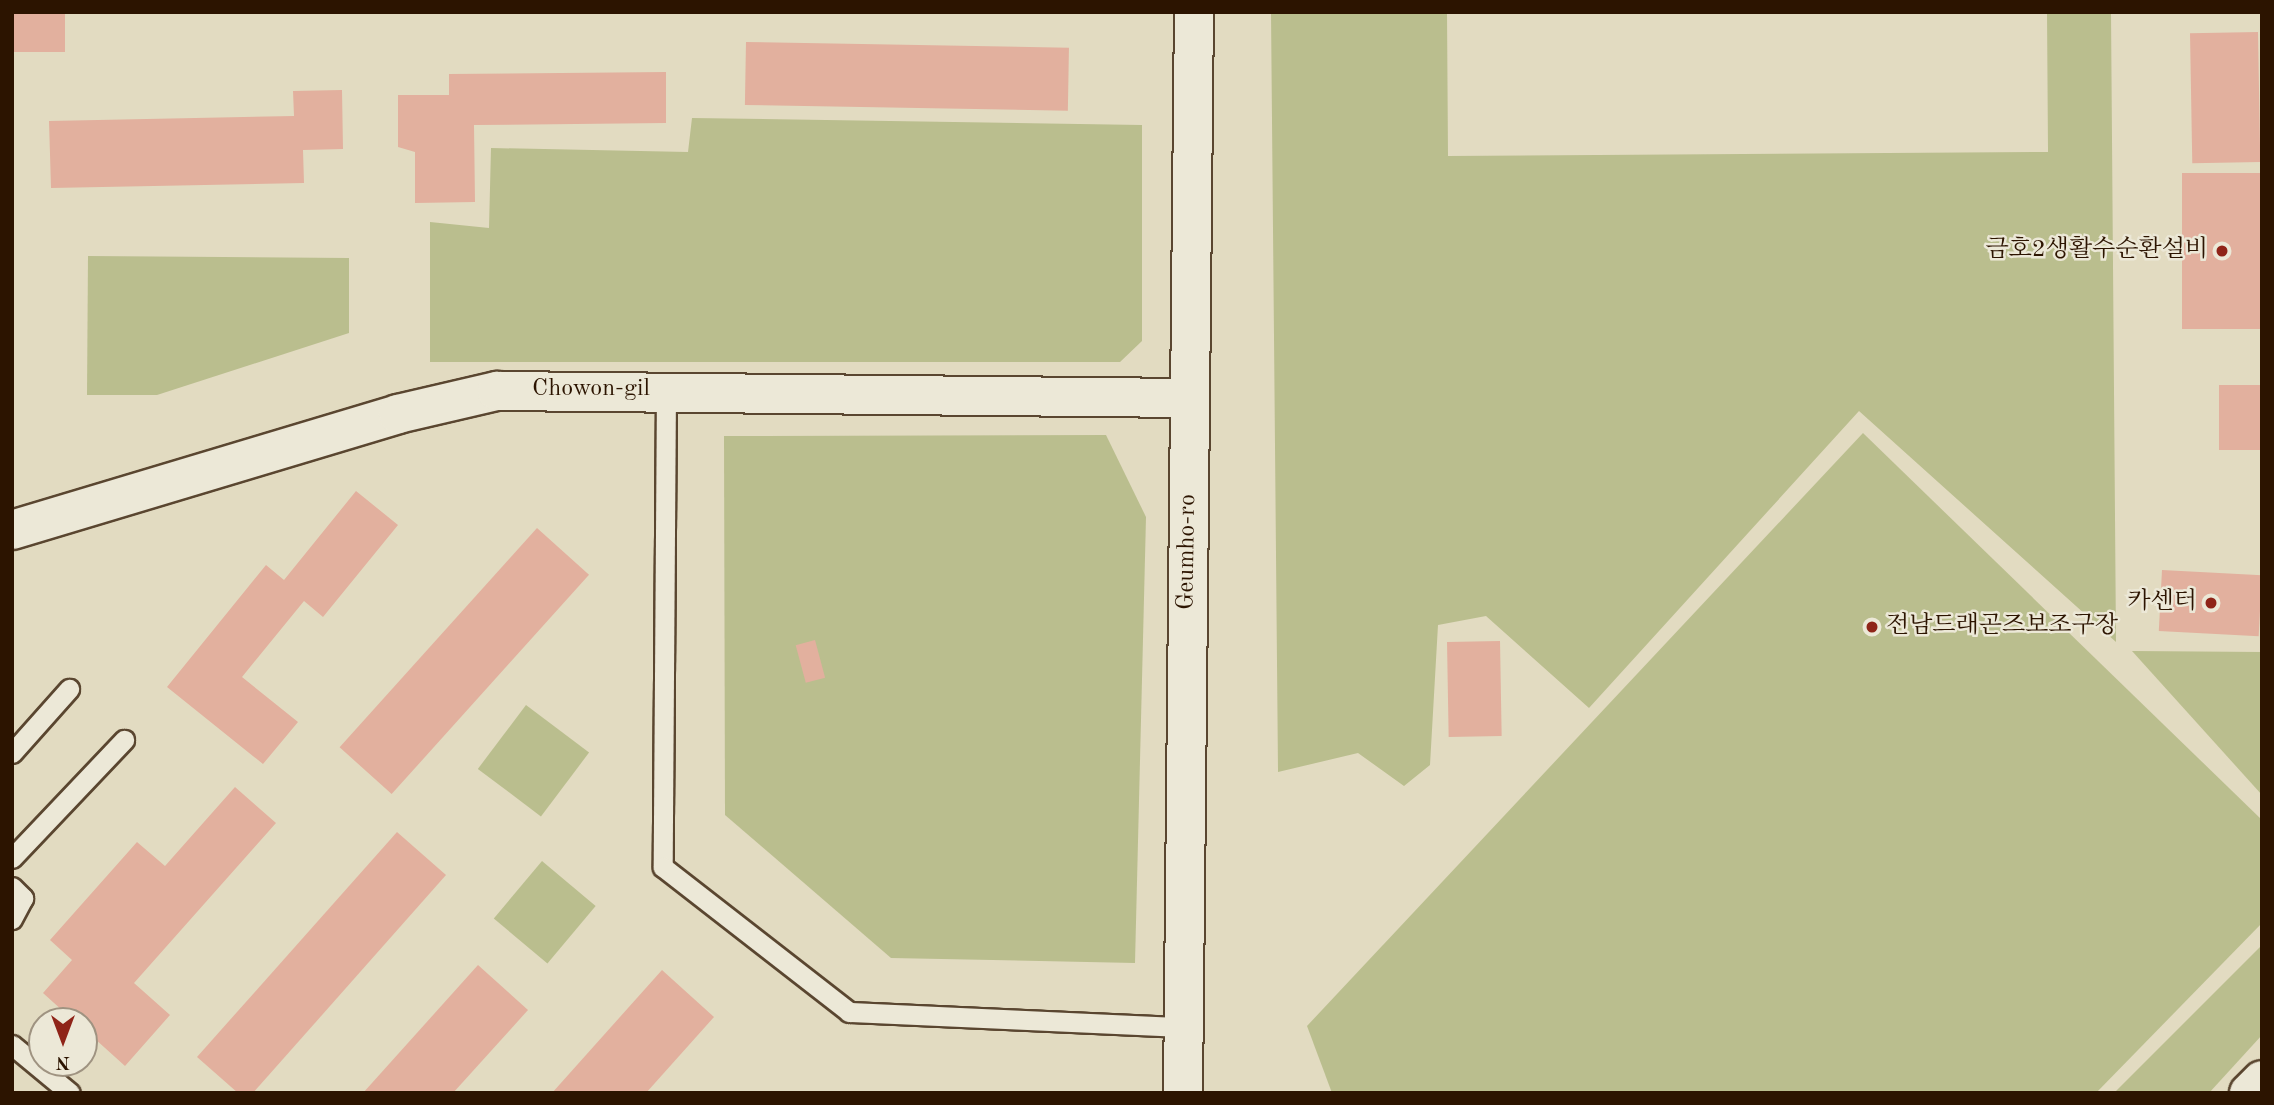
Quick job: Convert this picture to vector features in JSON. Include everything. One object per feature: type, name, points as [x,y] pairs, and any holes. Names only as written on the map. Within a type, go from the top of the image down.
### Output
[{"type":"street","name":"Geumho-ro","points":[[1183,1093],[1194,12]]},
{"type":"street","name":"Chowon-gil","points":[[12,530],[397,414],[497,391],[666,390],[1190,398]]},
{"type":"street","points":[[2249,1093],[2262,1080]]},
{"type":"lane","points":[[666,390],[663,867],[849,1012],[1184,1027]]},
{"type":"lane","points":[[12,752],[69,689]]},
{"type":"lane","points":[[12,858],[124,740]]},
{"type":"lane","points":[[12,887],[23,898],[12,919]]},
{"type":"lane","points":[[12,1045],[70,1093]]},
{"type":"green space","points":[[1271,12],[1447,12],[1448,156],[2048,152],[2047,12],[2111,12],[2116,642],[1859,411],[1589,708],[1486,616],[1438,625],[1430,765],[1404,786],[1358,753],[1278,772]]},
{"type":"green space","points":[[692,118],[1142,125],[1142,341],[1120,362],[430,362],[430,222],[489,228],[491,148],[688,152]]},
{"type":"green space","points":[[88,256],[349,258],[349,333],[157,395],[87,395]]},
{"type":"green space","name":"전남드래곤즈보조구장","points":[[1863,433],[2262,820],[2262,923],[2096,1093],[1332,1093],[1307,1026]]},
{"type":"green space","points":[[1106,435],[1146,517],[1135,963],[891,958],[725,815],[724,436]]},
{"type":"green space","points":[[2132,651],[2262,652],[2262,795]]},
{"type":"green space","points":[[526,705],[589,753],[541,816],[478,769]]},
{"type":"green space","points":[[542,861],[596,906],[547,963],[494,918]]},
{"type":"green space","points":[[2262,945],[2262,1035],[2209,1093],[2114,1093]]},
{"type":"building","points":[[12,12],[65,12],[65,52],[12,52]]},
{"type":"building","points":[[2258,32],[2260,162],[2192,163],[2190,33]]},
{"type":"building","points":[[746,42],[1069,48],[1068,111],[745,105]]},
{"type":"building","points":[[666,72],[666,123],[474,125],[475,202],[415,203],[415,152],[398,147],[398,95],[449,95],[449,74]]},
{"type":"building","points":[[342,90],[343,149],[303,150],[304,183],[51,188],[49,121],[294,116],[293,91]]},
{"type":"building","name":"금호2생활수순환설비","points":[[2182,173],[2262,173],[2262,329],[2182,329]]},
{"type":"building","points":[[2219,385],[2262,385],[2262,450],[2219,450]]},
{"type":"building","points":[[356,491],[398,525],[323,617],[304,601],[242,677],[298,722],[263,764],[167,687],[266,565],[284,580]]},
{"type":"building","points":[[537,528],[589,575],[392,794],[340,747]]},
{"type":"building","name":"카센터","points":[[2162,570],[2262,575],[2259,636],[2159,631]]},
{"type":"building","points":[[815,640],[825,678],[806,683],[796,645]]},
{"type":"building","points":[[1500,641],[1502,736],[1449,737],[1447,642]]},
{"type":"building","points":[[235,787],[276,823],[134,983],[170,1015],[125,1066],[98,1042],[98,1007],[58,1007],[43,993],[72,960],[50,940],[137,842],[165,866]]},
{"type":"building","points":[[397,832],[446,875],[253,1093],[238,1093],[197,1057]]},
{"type":"building","points":[[478,965],[528,1010],[453,1093],[363,1093]]},
{"type":"building","points":[[662,970],[714,1017],[646,1093],[552,1093]]},
{"type":"place","name":"금호2생활수순환설비","points":[[2222,251]]},
{"type":"place","name":"카센터","points":[[2211,603]]},
{"type":"place","name":"전남드래곤즈보조구장","points":[[1872,627]]}]
